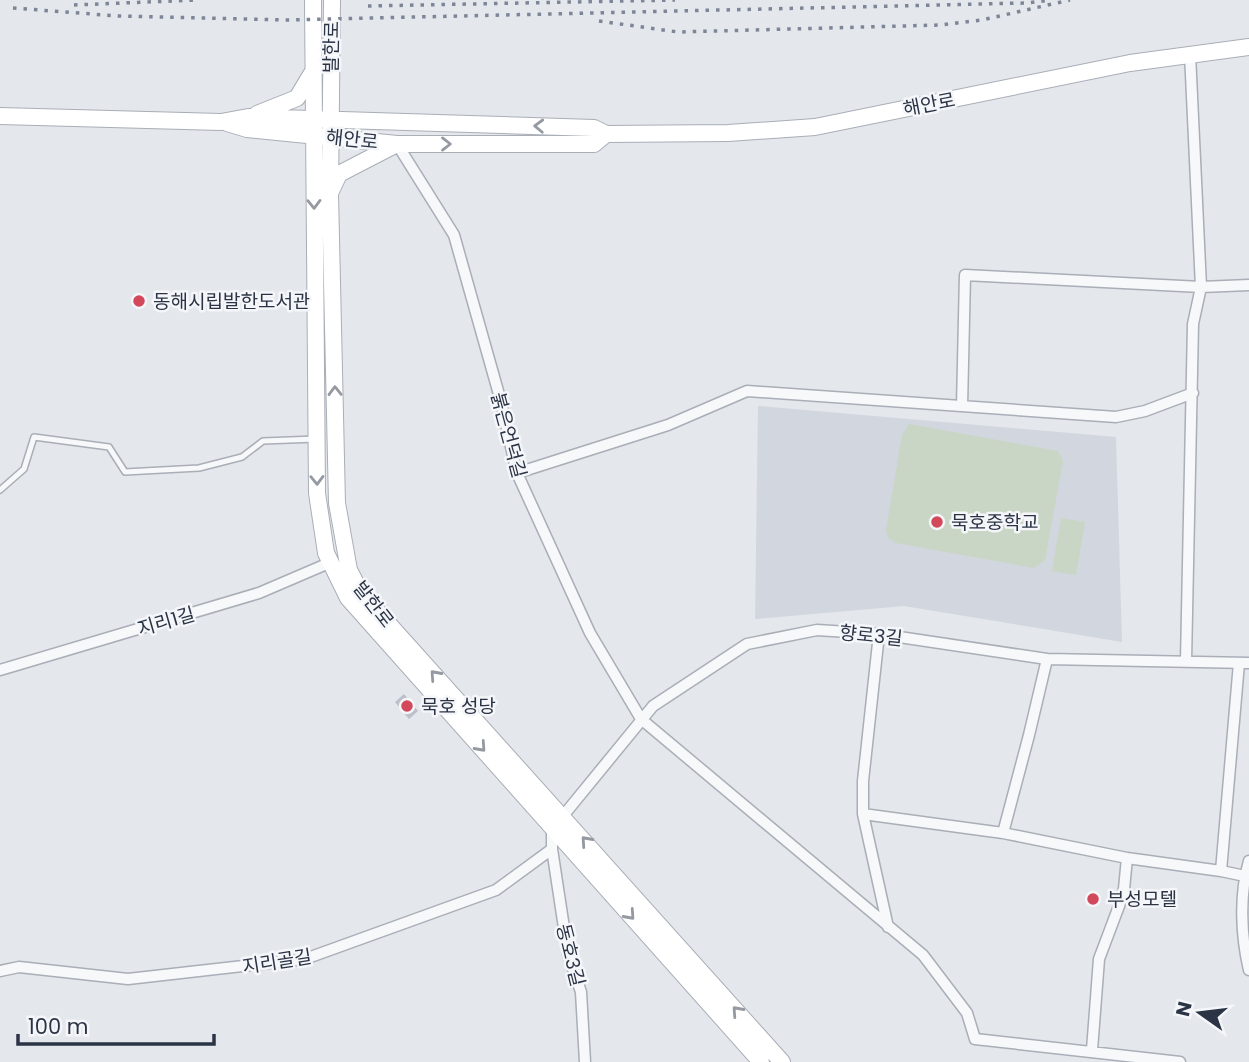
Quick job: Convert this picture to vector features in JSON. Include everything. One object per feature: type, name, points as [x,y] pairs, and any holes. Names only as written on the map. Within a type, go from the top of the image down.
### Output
[{"type":"street","name":"발한로","points":[[313,0],[313,118],[322,136],[330,194],[337,503],[345,557],[354,582],[362,595],[761,1062]]},
{"type":"street","name":"발한로","points":[[332,0],[330,119],[322,136],[316,439],[317,493],[329,563],[348,598],[782,1062]]},
{"type":"street","name":"해안로","points":[[221,122],[248,117],[313,118],[594,128],[606,134],[728,133],[815,127],[1130,63],[1249,47]]},
{"type":"street","points":[[1186,661],[1193,324],[1201,287],[1190,54]]},
{"type":"street","points":[[248,117],[298,98],[313,71]]},
{"type":"street","name":"해안로","points":[[0,116],[221,122],[247,128],[397,144],[594,144],[606,134]]},
{"type":"street","points":[[330,194],[340,174],[397,144]]},
{"type":"street","name":"붉은언덕길","points":[[397,144],[454,235],[500,398],[517,473],[590,634],[641,719],[923,955],[967,1013],[975,1039],[1092,1051]]},
{"type":"street","points":[[962,406],[965,275],[1201,287],[1249,285]]},
{"type":"street","points":[[517,473],[668,425],[747,391],[1116,417],[1145,411],[1193,393]]},
{"type":"street","points":[[329,563],[345,557]]},
{"type":"street","name":"지리1길","points":[[0,670],[260,593],[329,563]]},
{"type":"street","name":"향로3길","points":[[558,822],[653,706],[747,644],[817,630],[879,634],[1047,659],[1244,663]]},
{"type":"street","points":[[879,634],[863,781],[863,814],[888,927]]},
{"type":"street","points":[[1003,833],[1030,735],[1047,659]]},
{"type":"street","points":[[1221,871],[1244,663]]},
{"type":"street","points":[[863,814],[1003,833],[1127,858],[1245,876]]},
{"type":"street","points":[[552,849],[558,822]]},
{"type":"street","name":"지리골길","points":[[0,971],[19,967],[128,979],[305,959],[496,890],[552,849]]},
{"type":"street","name":"동호3길","points":[[552,849],[568,954],[581,992],[585,1062]]},
{"type":"street","points":[[1127,858],[1124,889],[1099,959],[1092,1051],[1180,1062]]},
{"type":"street","points":[[1249,861],[1245,876],[1242,942],[1249,970]]},
{"type":"lane","points":[[0,490],[24,469],[34,437],[109,447],[125,472],[199,468],[242,457],[263,441],[316,439]]},
{"type":"shaded area","name":"묵호중학교","points":[[758,406],[1116,437],[1122,642],[904,606],[755,619]]},
{"type":"green space","points":[[909,424],[1058,451],[1063,461],[1045,560],[1034,568],[896,543],[888,538],[886,530],[902,435]]},
{"type":"green space","points":[[1061,518],[1085,522],[1076,575],[1052,571]]},
{"type":"building","name":"묵호 성당","points":[[404,694],[418,711],[409,719],[395,702]]},
{"type":"railway","points":[[74,5],[196,0]]},
{"type":"railway","points":[[368,6],[675,0]]},
{"type":"railway","points":[[13,8],[118,16],[286,20],[1026,3],[1051,0]]},
{"type":"railway","points":[[599,21],[678,32],[940,25],[982,20],[1070,0]]},
{"type":"place","name":"동해시립발한도서관","points":[[139,301]]},
{"type":"place","name":"묵호중학교","points":[[937,522]]},
{"type":"place","name":"묵호 성당","points":[[407,706]]},
{"type":"place","name":"부성모텔","points":[[1093,899]]}]
